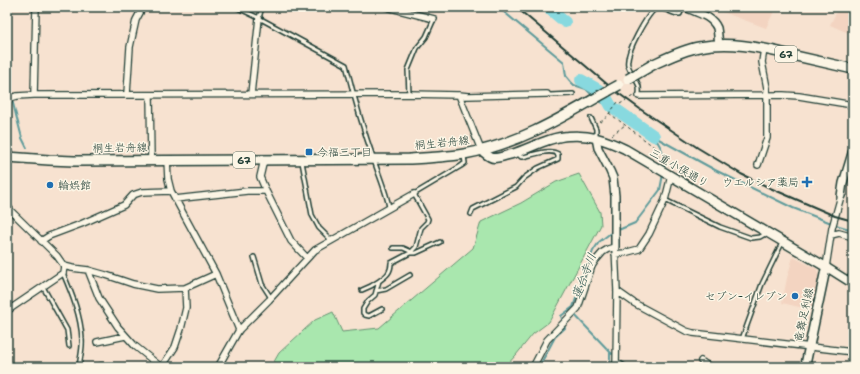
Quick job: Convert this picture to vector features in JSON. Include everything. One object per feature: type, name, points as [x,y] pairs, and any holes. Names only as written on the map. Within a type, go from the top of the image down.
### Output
[{"type":"main road","name":"桐生岩舟線","points":[[7,157],[68,161],[264,160],[409,159],[463,154],[515,140],[542,128],[654,64],[677,53],[700,46],[736,44],[853,69]]},
{"type":"main road","name":"三重小俣通り","points":[[481,150],[490,157],[496,158],[560,137],[575,136],[605,140],[659,166],[669,175],[826,267]]},
{"type":"main road","name":"竜舞足利線","points":[[804,367],[826,267]]},
{"type":"street","points":[[34,95],[36,7]]},
{"type":"street","points":[[127,94],[130,47],[136,20],[144,7]]},
{"type":"street","points":[[387,7],[434,19]]},
{"type":"street","points":[[684,7],[710,19],[716,27],[719,44]]},
{"type":"street","points":[[251,94],[259,18]]},
{"type":"street","points":[[758,165],[767,138],[767,88],[762,62],[764,49]]},
{"type":"street","points":[[7,99],[17,96],[34,95],[127,94],[409,94],[468,96],[547,94]]},
{"type":"street","points":[[150,94],[151,160]]},
{"type":"street","points":[[459,95],[481,150]]},
{"type":"street","points":[[639,96],[799,96],[853,105]]},
{"type":"street","points":[[596,138],[598,148],[613,178],[615,196],[617,291],[616,364],[624,367]]},
{"type":"street","points":[[826,267],[837,208],[853,150]]},
{"type":"street","points":[[167,160],[168,178],[171,191],[216,274],[239,330]]},
{"type":"street","points":[[264,160],[260,177],[266,191],[291,242],[307,258]]},
{"type":"street","points":[[533,367],[547,340],[578,308],[592,266],[603,252],[608,248],[624,253],[639,249],[649,234],[665,200],[669,175]]},
{"type":"street","points":[[41,241],[49,236],[124,205],[133,195],[142,192],[171,191]]},
{"type":"street","points":[[175,199],[247,191],[266,191]]},
{"type":"street","points":[[218,367],[239,330],[315,250],[414,194]]},
{"type":"street","points":[[7,205],[57,256],[64,266],[88,270],[133,284],[157,288],[185,288],[216,274]]},
{"type":"street","points":[[831,235],[840,233],[853,237]]},
{"type":"street","points":[[7,312],[63,273],[64,266]]},
{"type":"street","name":"三重小俣通り","points":[[826,267],[853,284]]},
{"type":"street","points":[[88,270],[99,298],[118,327],[140,351],[162,367],[175,347],[182,328],[186,308],[185,288]]},
{"type":"street","points":[[617,291],[634,303],[693,334],[853,352]]},
{"type":"street","points":[[97,342],[125,336]]},
{"type":"street","points":[[701,361],[710,367]]},
{"type":"lane","points":[[236,7],[346,65],[373,159],[388,198],[389,207]]},
{"type":"lane","points":[[259,18],[262,7]]},
{"type":"lane","points":[[639,96],[639,85],[630,71],[628,61],[628,56],[633,43],[650,14],[656,8],[662,7],[680,14],[684,7]]},
{"type":"lane","points":[[409,94],[408,70],[417,48],[426,37],[434,19]]},
{"type":"lane","points":[[547,94],[573,94]]},
{"type":"lane","points":[[591,118],[596,129],[596,138]]},
{"type":"lane","points":[[471,214],[473,209],[516,187],[524,178],[538,168],[558,158],[558,154],[554,151],[523,158],[517,152]]},
{"type":"lane","points":[[362,290],[371,286],[389,273],[391,264],[411,252],[416,247],[421,228],[428,219],[414,194],[465,163],[463,154]]},
{"type":"lane","points":[[302,159],[312,215],[318,228],[331,240]]},
{"type":"lane","points":[[665,200],[720,227],[751,238],[760,238],[767,233]]},
{"type":"lane","points":[[742,339],[762,284],[782,241]]},
{"type":"lane","points":[[393,248],[403,248],[416,253],[440,242]]},
{"type":"lane","points":[[254,257],[262,284],[271,298]]},
{"type":"lane","points":[[63,273],[78,315],[82,340],[80,367]]},
{"type":"lane","points":[[376,291],[386,289],[410,275]]},
{"type":"lane","points":[[379,280],[375,295],[368,301],[363,309],[363,313],[368,316],[382,309]]},
{"type":"lane","points":[[43,287],[67,330],[69,346]]},
{"type":"lane","points":[[101,365],[109,367]]},
{"type":"path","points":[[600,122],[604,120],[618,102],[620,104],[632,96],[639,96]]},
{"type":"path","points":[[609,112],[657,150],[659,156],[659,166]]},
{"type":"path","points":[[610,137],[625,125]]},
{"type":"shaded area","points":[[709,7],[776,7],[766,28]]},
{"type":"shaded area","points":[[839,7],[853,7],[853,35],[830,25]]},
{"type":"shaded area","points":[[793,257],[817,269],[819,277],[812,308],[782,303]]},
{"type":"green space","points":[[579,174],[600,212],[601,225],[549,322],[533,334],[505,367],[271,367],[279,353],[315,320],[333,312],[342,332],[379,328],[473,248],[481,222],[521,203],[556,182]]},
{"type":"waterway","points":[[9,7],[7,29],[10,92],[22,138],[27,148]]},
{"type":"waterway","name":"蓮台寺川","points":[[498,7],[564,62],[566,76],[574,85],[586,89],[592,95]]},
{"type":"waterway","points":[[547,7],[565,22]]},
{"type":"waterway","name":"蓮台寺川","points":[[581,80],[599,90]]},
{"type":"waterway","name":"蓮台寺川","points":[[607,99],[611,106],[654,136]]},
{"type":"waterway","name":"蓮台寺川","points":[[601,102],[611,106]]},
{"type":"waterway","name":"蓮台寺川","points":[[654,136],[664,156],[664,170]]},
{"type":"waterway","points":[[655,137],[715,170],[793,208],[853,230]]},
{"type":"waterway","name":"蓮台寺川","points":[[616,231],[635,223],[660,190],[663,174]]},
{"type":"waterway","name":"蓮台寺川","points":[[539,367],[555,337],[565,328],[561,316],[573,307],[593,251],[599,242],[612,232]]},
{"type":"waterway","points":[[570,310],[612,354]]},
{"type":"waterway","points":[[610,353],[610,367]]},
{"type":"railway","points":[[516,7],[614,90],[698,148],[741,174],[770,188],[835,216],[853,221]]},
{"type":"place","name":"今福三丁目","points":[[309,152]]},
{"type":"place","name":"ウエルシア薬局","points":[[807,182]]},
{"type":"place","name":"輪娯館","points":[[50,185]]},
{"type":"place","name":"セブン-イレブン","points":[[795,296]]}]
